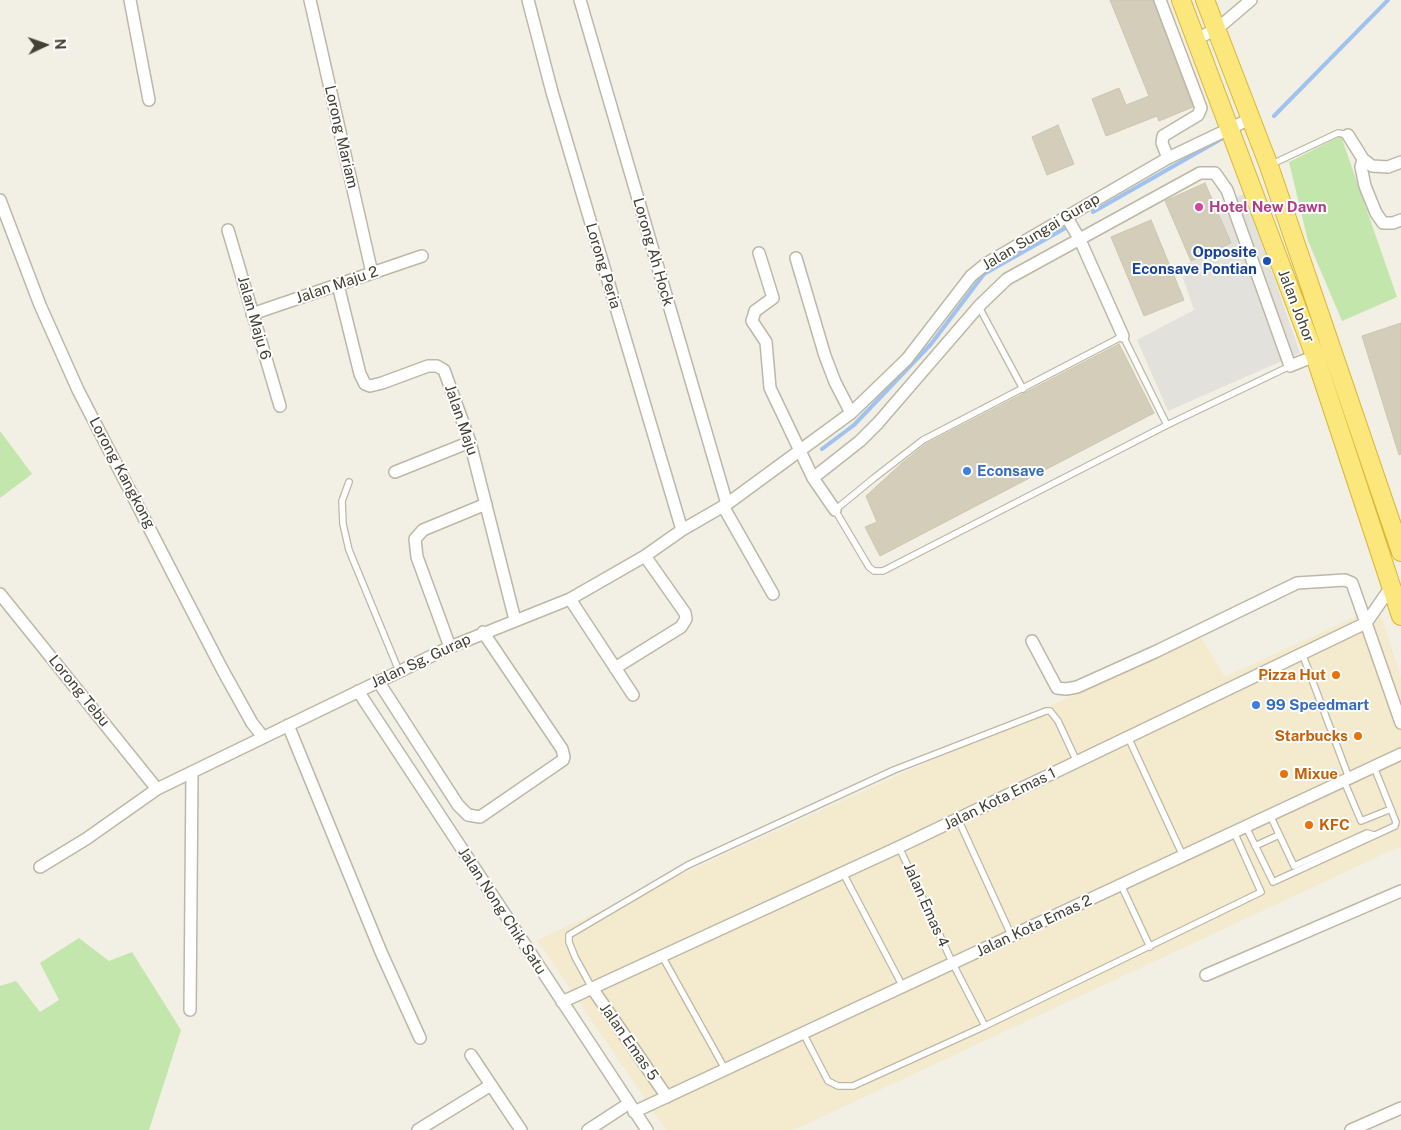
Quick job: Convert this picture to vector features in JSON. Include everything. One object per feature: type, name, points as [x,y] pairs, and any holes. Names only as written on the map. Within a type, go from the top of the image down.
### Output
[{"type":"highway","name":"Jalan Johor","points":[[1181,0],[1315,356],[1401,616]]},
{"type":"highway","name":"Jalan Johor","points":[[1205,0],[1252,118],[1398,534],[1401,552]]},
{"type":"street","points":[[130,0],[149,100]]},
{"type":"street","name":"Lorong Mariam","points":[[310,0],[372,273]]},
{"type":"street","name":"Lorong Peria","points":[[528,0],[554,101],[682,530]]},
{"type":"street","name":"Lorong Ah Hock","points":[[580,0],[725,505],[773,594]]},
{"type":"street","points":[[1160,0],[1201,108],[1198,115],[1163,136],[1162,143],[1168,158]]},
{"type":"street","points":[[1196,39],[1217,30],[1251,0]]},
{"type":"street","name":"Jalan Sungai Gurap","points":[[800,453],[851,413],[907,359],[971,276],[987,263],[1168,158],[1252,118]]},
{"type":"street","points":[[1348,134],[1363,159],[1372,166],[1388,167],[1401,162]]},
{"type":"street","points":[[1363,159],[1361,168],[1365,186],[1376,213],[1383,223],[1393,224],[1401,220]]},
{"type":"street","points":[[813,478],[860,442],[978,306],[1007,279],[1200,173],[1215,173],[1222,180],[1227,190],[1290,366],[1315,356]]},
{"type":"street","name":"Lorong Kangkong","points":[[0,200],[40,305],[78,390],[222,669],[262,738]]},
{"type":"street","points":[[1066,216],[1080,240],[1124,336]]},
{"type":"street","name":"Jalan Maju 6","points":[[228,230],[280,406]]},
{"type":"street","points":[[759,253],[773,298],[755,310],[752,321],[766,342],[770,388],[813,478],[835,510]]},
{"type":"street","name":"Jalan Maju 2","points":[[252,314],[422,256]]},
{"type":"street","points":[[796,258],[825,356],[835,382],[851,413]]},
{"type":"street","name":"Jalan Maju","points":[[338,285],[360,374],[365,384],[370,386],[428,366],[441,367],[444,370],[470,442],[515,620]]},
{"type":"street","points":[[395,472],[470,442]]},
{"type":"street","name":"Jalan Sg. Gurap","points":[[40,867],[86,840],[157,788],[192,773],[450,647],[483,632],[570,599],[645,556],[682,530],[725,505],[800,453]]},
{"type":"street","points":[[450,647],[417,557],[415,539],[423,530],[486,504]]},
{"type":"street","points":[[615,668],[681,627],[686,620],[686,613],[645,556]]},
{"type":"street","points":[[1032,640],[1049,676],[1057,688],[1062,690],[1086,683],[1304,581],[1349,581],[1352,583],[1401,723]]},
{"type":"street","points":[[1366,623],[1391,587]]},
{"type":"street","name":"Lorong Tebu","points":[[0,594],[157,788]]},
{"type":"street","points":[[570,599],[633,695]]},
{"type":"street","name":"Jalan Kota Emas 1","points":[[562,1002],[900,847],[1366,623]]},
{"type":"street","points":[[378,681],[458,805],[468,815],[480,816],[563,760],[562,749],[483,632]]},
{"type":"street","name":"Jalan Nong Chik Satu","points":[[358,691],[646,1130]]},
{"type":"street","points":[[288,725],[381,952],[420,1038]]},
{"type":"street","name":"Jalan Kota Emas 2","points":[[588,1130],[631,1108],[667,1096],[804,1033],[1401,754]]},
{"type":"street","points":[[190,1010],[192,773]]},
{"type":"street","points":[[1206,975],[1401,891]]},
{"type":"street","name":"Jalan Emas 5","points":[[592,988],[667,1096]]},
{"type":"street","points":[[471,1055],[521,1130]]},
{"type":"street","points":[[418,1130],[491,1085]]},
{"type":"street","points":[[1351,1130],[1401,1108]]},
{"type":"lane","points":[[1269,166],[1338,133],[1348,134]]},
{"type":"lane","points":[[978,306],[1023,389]]},
{"type":"lane","points":[[1167,425],[1124,336],[923,440],[835,510],[869,567],[874,571],[883,571],[1167,425],[1290,366]]},
{"type":"lane","points":[[349,482],[342,501],[343,524],[349,550],[399,671]]},
{"type":"lane","points":[[1302,653],[1361,821],[1391,809]]},
{"type":"lane","points":[[592,988],[574,957],[569,942],[569,935],[688,865],[753,834],[894,770],[1046,711],[1050,711],[1058,721],[1077,762]]},
{"type":"lane","points":[[1128,737],[1183,856]]},
{"type":"lane","points":[[1246,827],[1273,882],[1374,835],[1396,824],[1374,767]]},
{"type":"lane","points":[[1270,815],[1295,867],[1367,833],[1374,835]]},
{"type":"lane","points":[[958,819],[1012,936]]},
{"type":"lane","points":[[804,1033],[828,1081],[838,1086],[853,1086],[985,1026],[1261,892],[1234,832]]},
{"type":"lane","points":[[1255,846],[1279,835]]},
{"type":"lane","name":"Jalan Emas 4","points":[[900,847],[952,964],[985,1026]]},
{"type":"lane","points":[[843,873],[903,987]]},
{"type":"lane","points":[[1121,885],[1150,947]]},
{"type":"lane","points":[[662,956],[725,1069]]},
{"type":"shaded area","points":[[1245,193],[1300,353],[1168,411],[1137,340],[1194,310],[1181,272],[1191,261],[1230,243],[1216,209]]},
{"type":"shaded area","points":[[1378,606],[1401,677],[1401,846],[794,1130],[666,1130],[537,940],[1201,637],[1225,677]]},
{"type":"green space","points":[[1341,136],[1397,297],[1342,321],[1308,241],[1289,162]]},
{"type":"green space","points":[[0,431],[32,474],[0,498]]},
{"type":"green space","points":[[79,938],[109,961],[132,952],[181,1030],[149,1130],[0,1130],[0,986],[16,981],[40,1012],[59,1000],[40,963]]},
{"type":"building","points":[[1110,0],[1153,0],[1193,107],[1159,121],[1157,116],[1106,136],[1092,99],[1119,88],[1126,105],[1149,96]]},
{"type":"building","points":[[1058,125],[1074,164],[1047,175],[1032,137]]},
{"type":"building","points":[[1205,183],[1231,243],[1191,261],[1165,201]]},
{"type":"building","points":[[1151,220],[1184,300],[1144,316],[1111,237]]},
{"type":"building","points":[[1401,323],[1401,454],[1399,455],[1362,336]]},
{"type":"building","name":"Econsave","points":[[1119,344],[1154,413],[880,556],[865,527],[877,522],[866,496],[902,463],[926,444]]},
{"type":"waterway","points":[[1274,116],[1388,0]]},
{"type":"waterway","points":[[1093,212],[1223,138]]},
{"type":"waterway","points":[[822,449],[854,425],[931,344],[984,274],[1069,226]]},
{"type":"place","name":"Hotel New Dawn","points":[[1199,207]]},
{"type":"place","name":"Opposite Econsave Pontian","points":[[1267,261]]},
{"type":"place","name":"Econsave","points":[[967,471]]},
{"type":"place","name":"Pizza Hut","points":[[1336,675]]},
{"type":"place","name":"99 Speedmart","points":[[1256,705]]},
{"type":"place","name":"Starbucks","points":[[1358,736]]},
{"type":"place","name":"Mixue","points":[[1284,774]]},
{"type":"place","name":"KFC","points":[[1309,825]]}]
